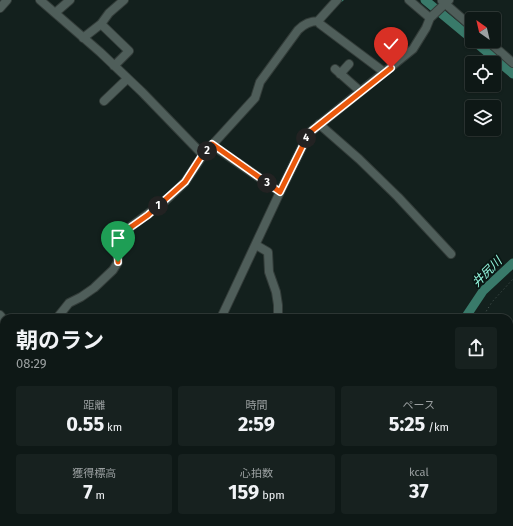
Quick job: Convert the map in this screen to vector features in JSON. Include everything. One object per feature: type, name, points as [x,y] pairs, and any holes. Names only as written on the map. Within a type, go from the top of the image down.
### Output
[{"type":"street","points":[[0,8],[7,0]]},
{"type":"street","points":[[40,0],[142,92],[203,154]]},
{"type":"street","points":[[55,13],[70,0]]},
{"type":"street","points":[[83,38],[101,24],[109,13],[124,0]]},
{"type":"street","points":[[60,314],[69,303],[94,288],[113,270],[118,262],[117,241],[121,234],[165,201],[185,182],[203,154],[255,98],[260,82],[298,30],[310,21],[318,21],[338,0]]},
{"type":"street","points":[[409,0],[432,17]]},
{"type":"street","points":[[223,314],[309,133],[413,49],[432,17],[444,2],[465,21]]},
{"type":"street","points":[[318,21],[384,72]]},
{"type":"street","points":[[101,24],[129,51],[114,66]]},
{"type":"street","points":[[496,48],[513,63]]},
{"type":"street","points":[[349,64],[338,71],[360,91]]},
{"type":"street","points":[[104,101],[127,79]]},
{"type":"street","points":[[319,124],[360,159],[398,197],[450,254]]},
{"type":"street","points":[[212,144],[280,192]]},
{"type":"street","points":[[256,245],[268,252],[269,272],[276,292],[278,314]]},
{"type":"path","points":[[484,314],[492,302],[513,279]]},
{"type":"waterway","points":[[339,3],[343,0]]},
{"type":"waterway","name":"井尻川","points":[[425,0],[465,33]]},
{"type":"waterway","name":"井尻川","points":[[482,48],[513,74]]},
{"type":"waterway","name":"井尻川","points":[[468,314],[483,291],[513,263]]},
{"type":"route","points":[[118,262],[117,241],[121,234],[148,215],[185,182],[203,154],[212,144],[280,192],[309,133],[391,68]]}]
